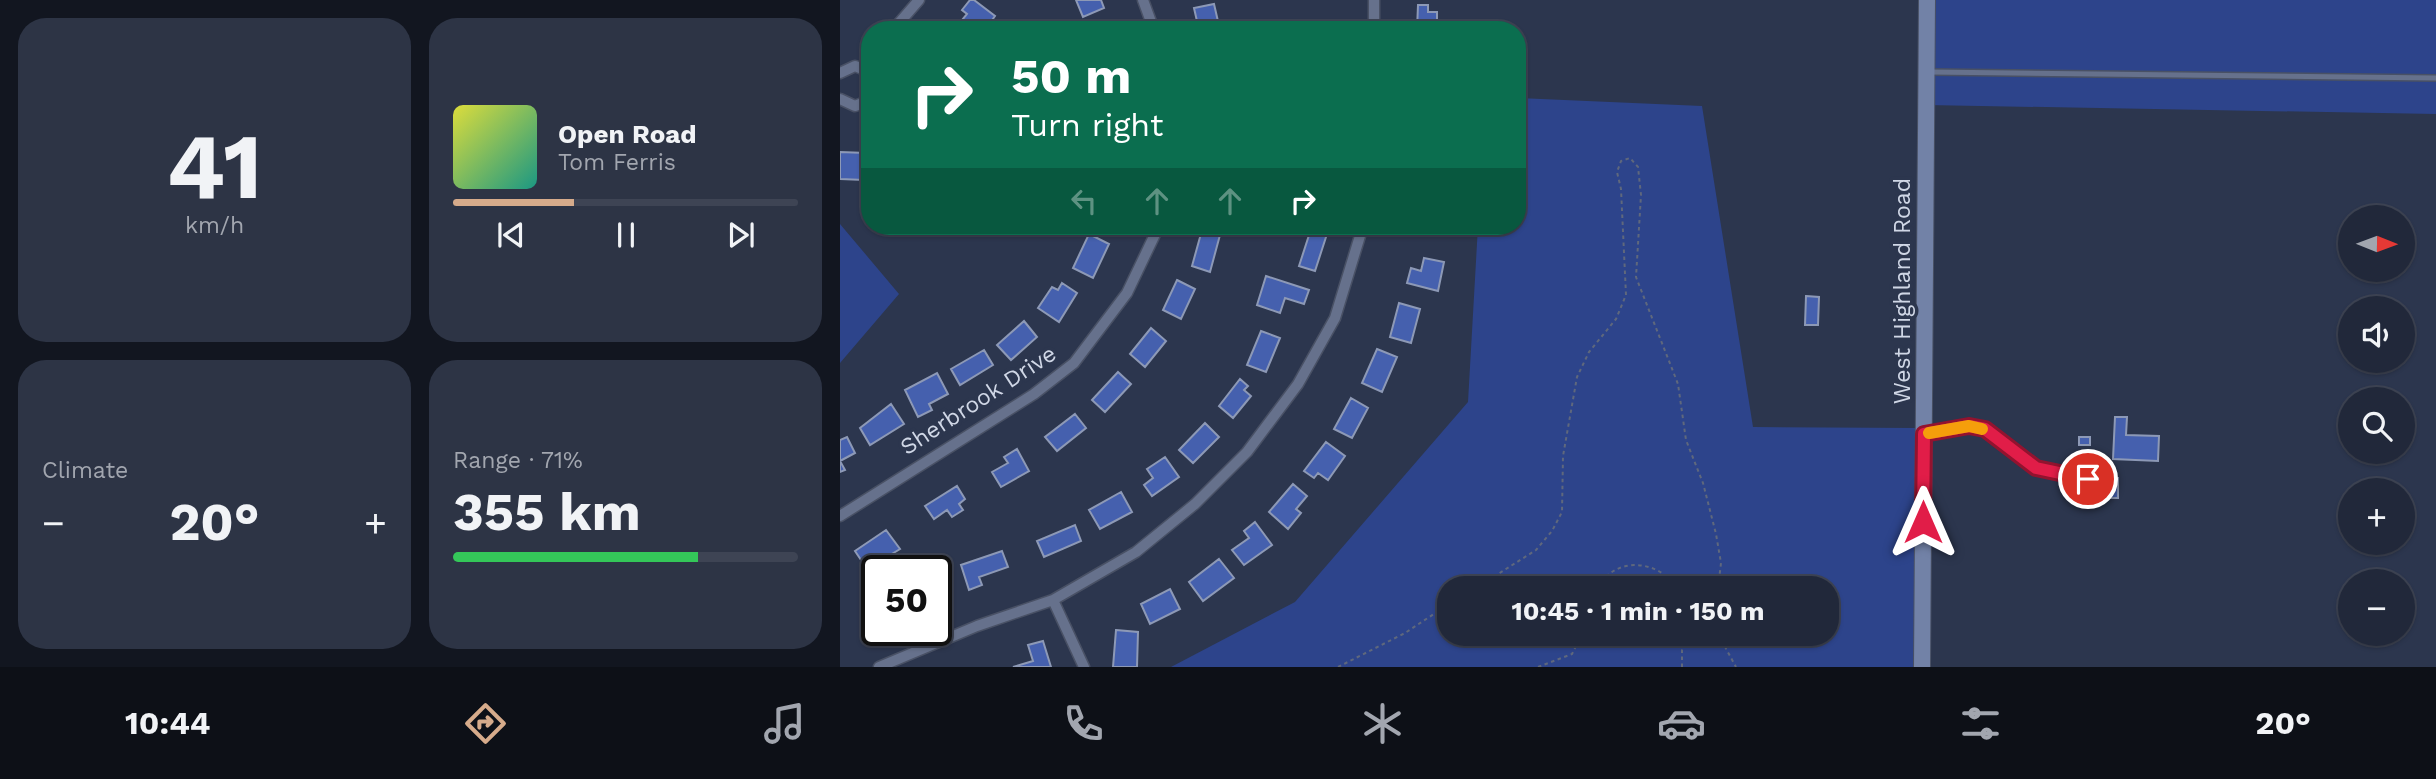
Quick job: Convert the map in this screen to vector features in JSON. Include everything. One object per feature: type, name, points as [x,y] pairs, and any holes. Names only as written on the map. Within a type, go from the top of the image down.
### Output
[{"type":"main road","name":"West Highland Road","points":[[1922,667],[1927,0]]},
{"type":"street","points":[[901,21],[919,0]]},
{"type":"street","points":[[1143,0],[1151,21]]},
{"type":"street","points":[[1374,0],[1374,21]]},
{"type":"street","points":[[840,73],[848,67],[861,68]]},
{"type":"street","points":[[840,99],[855,106],[861,104]]},
{"type":"street","name":"Sherbrook Drive","points":[[840,516],[1034,394],[1074,363],[1127,293],[1155,235]]},
{"type":"street","points":[[878,667],[977,626],[1052,600],[1136,552],[1195,504],[1247,452],[1298,384],[1335,318],[1360,235]]},
{"type":"street","points":[[1052,600],[1084,667]]},
{"type":"lane","points":[[1926,72],[2436,78]]},
{"type":"lane","points":[[1924,434],[1969,426],[1985,429],[2036,468],[2088,479]]},
{"type":"path","points":[[1495,576],[1536,550],[1552,531],[1562,512],[1563,456],[1577,377],[1589,352],[1616,319],[1626,295],[1621,190],[1617,172],[1621,161],[1630,158],[1638,166],[1641,195],[1636,277],[1678,384],[1686,440],[1703,483],[1716,534],[1721,563],[1719,576]]},
{"type":"path","points":[[1609,576],[1614,570],[1644,565],[1668,576]]},
{"type":"path","points":[[1338,667],[1405,633],[1437,612]]},
{"type":"path","points":[[1538,667],[1572,653],[1576,646]]},
{"type":"path","points":[[1682,667],[1683,646]]},
{"type":"path","points":[[1725,646],[1736,667]]},
{"type":"shaded area","points":[[1927,0],[2436,0],[2436,114],[1926,105]]},
{"type":"shaded area","points":[[1526,98],[1702,106],[1753,427],[1917,428],[1922,667],[1171,667],[1295,602],[1468,402],[1477,235],[1526,235]]},
{"type":"shaded area","points":[[840,224],[899,294],[840,363]]},
{"type":"building","points":[[970,0],[974,0],[995,16],[991,21],[961,21],[967,14],[962,10]]},
{"type":"building","points":[[1076,0],[1101,0],[1104,8],[1083,17]]},
{"type":"building","points":[[1214,4],[1218,21],[1197,21],[1194,8]]},
{"type":"building","points":[[1418,5],[1428,5],[1428,12],[1437,12],[1437,21],[1417,21]]},
{"type":"building","points":[[840,152],[861,153],[861,180],[840,179]]},
{"type":"building","points":[[1089,235],[1109,244],[1093,278],[1073,268]]},
{"type":"building","points":[[1201,235],[1220,235],[1210,272],[1192,266]]},
{"type":"building","points":[[1309,235],[1327,235],[1315,271],[1299,266]]},
{"type":"building","points":[[1424,258],[1444,262],[1438,291],[1407,283],[1411,268],[1421,271]]},
{"type":"building","points":[[1266,276],[1309,290],[1304,304],[1285,298],[1280,313],[1257,305]]},
{"type":"building","points":[[1177,280],[1195,289],[1181,319],[1163,310]]},
{"type":"building","points":[[1062,283],[1077,293],[1059,322],[1038,308],[1052,287],[1058,290]]},
{"type":"building","points":[[1806,296],[1819,297],[1818,325],[1805,325]]},
{"type":"building","points":[[1399,303],[1420,309],[1411,343],[1390,337]]},
{"type":"building","points":[[1024,321],[1037,337],[1011,360],[997,345]]},
{"type":"building","points":[[1151,328],[1166,341],[1145,367],[1130,354]]},
{"type":"building","points":[[1261,331],[1280,338],[1266,372],[1247,365]]},
{"type":"building","points":[[1377,349],[1397,357],[1382,392],[1362,383]]},
{"type":"building","points":[[984,350],[993,365],[960,385],[951,369]]},
{"type":"building","points":[[1118,372],[1131,384],[1105,412],[1092,400]]},
{"type":"building","points":[[937,373],[948,394],[929,404],[932,410],[918,417],[905,390]]},
{"type":"building","points":[[1240,379],[1248,386],[1244,390],[1251,396],[1233,418],[1219,406]]},
{"type":"building","points":[[1351,398],[1368,408],[1352,438],[1334,429]]},
{"type":"building","points":[[891,404],[904,424],[870,445],[860,428]]},
{"type":"building","points":[[1075,414],[1086,428],[1057,451],[1045,437]]},
{"type":"building","points":[[2115,417],[2127,417],[2126,435],[2159,436],[2158,461],[2113,459]]},
{"type":"building","points":[[1205,423],[1219,437],[1193,463],[1179,450]]},
{"type":"building","points":[[847,437],[855,453],[840,461],[840,440]]},
{"type":"building","points":[[2079,437],[2090,437],[2090,445],[2079,445]]},
{"type":"building","points":[[1326,442],[1345,456],[1328,480],[1318,473],[1314,478],[1304,471]]},
{"type":"building","points":[[1017,449],[1029,471],[1001,487],[992,472],[1008,463],[1004,457]]},
{"type":"building","points":[[1165,457],[1179,477],[1152,496],[1144,485],[1153,478],[1147,469]]},
{"type":"building","points":[[2104,478],[2118,478],[2118,498],[2104,498]]},
{"type":"building","points":[[1293,484],[1307,496],[1296,509],[1301,513],[1288,529],[1269,512]]},
{"type":"building","points":[[957,486],[965,499],[959,504],[963,510],[952,517],[947,510],[934,519],[925,506]]},
{"type":"building","points":[[1121,492],[1132,512],[1100,529],[1089,510]]},
{"type":"building","points":[[1255,522],[1272,545],[1244,565],[1232,550],[1249,538],[1244,531]]},
{"type":"building","points":[[1075,525],[1081,541],[1044,557],[1037,541]]},
{"type":"building","points":[[886,530],[900,549],[890,555],[861,555],[861,560],[855,551]]},
{"type":"building","points":[[1002,551],[1008,567],[979,577],[982,585],[969,590],[961,565]]},
{"type":"building","points":[[1219,559],[1234,578],[1203,601],[1189,582]]},
{"type":"building","points":[[1170,589],[1180,609],[1150,624],[1141,604]]},
{"type":"building","points":[[1116,630],[1138,632],[1137,667],[1113,667]]},
{"type":"building","points":[[1043,641],[1051,667],[1013,667],[1033,661],[1028,645]]},
{"type":"slow traffic","points":[[1929,433],[1969,426],[1982,429]]},
{"type":"route","points":[[1923,522],[1924,434],[1969,426],[1985,429],[2021,460],[2036,468],[2088,479]]}]
